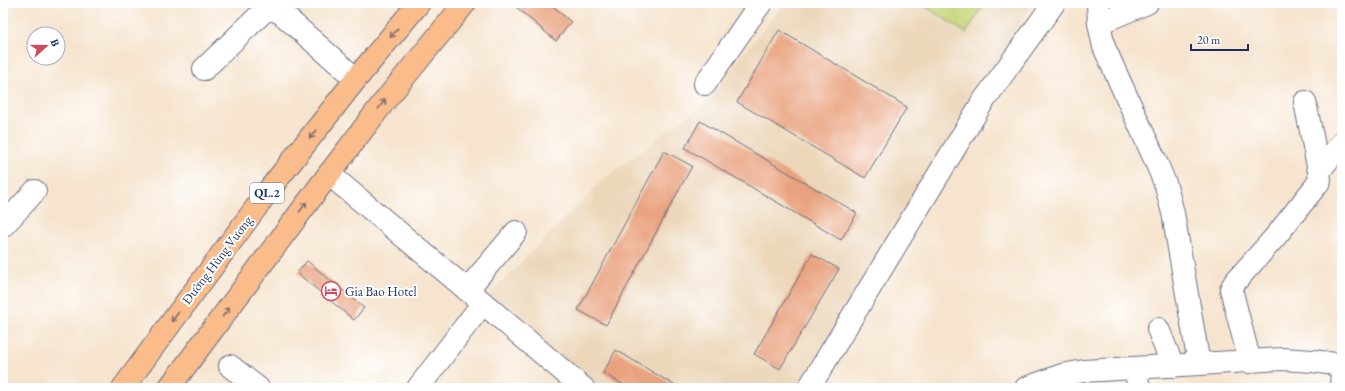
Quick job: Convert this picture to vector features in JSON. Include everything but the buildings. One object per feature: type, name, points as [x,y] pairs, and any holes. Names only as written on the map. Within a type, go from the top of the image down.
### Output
[{"type":"highway","name":"QL.2","points":[[169,388],[328,174],[383,103],[465,3]]},
{"type":"highway","name":"Đường Hùng Vương","points":[[123,388],[269,190],[417,4]]},
{"type":"street","points":[[705,84],[761,3]]},
{"type":"street","points":[[809,388],[982,103],[1054,3]]},
{"type":"street","points":[[1147,3],[1099,13],[1104,47],[1166,186],[1173,213],[1199,364]]},
{"type":"street","points":[[204,69],[263,12],[272,9],[281,13],[356,79]]},
{"type":"street","points":[[1250,362],[1231,289],[1235,282],[1276,236],[1320,180],[1305,102]]},
{"type":"street","points":[[1319,171],[1342,143]]},
{"type":"street","points":[[328,174],[583,388]]},
{"type":"street","points":[[3,226],[35,191]]},
{"type":"street","points":[[418,388],[516,232]]},
{"type":"street","points":[[1158,329],[1173,366]]},
{"type":"street","points":[[1026,388],[1062,375],[1084,371],[1137,378],[1173,366],[1282,359],[1313,361],[1342,367],[1341,388]]},
{"type":"street","points":[[230,366],[258,388]]},
{"type":"shaded area","points":[[785,3],[1032,3],[798,388],[596,388],[486,298],[605,178],[704,104]]},
{"type":"green space","points":[[920,3],[985,3],[966,33]]},
{"type":"place","name":"Gia Bao Hotel","points":[[331,291]]}]
